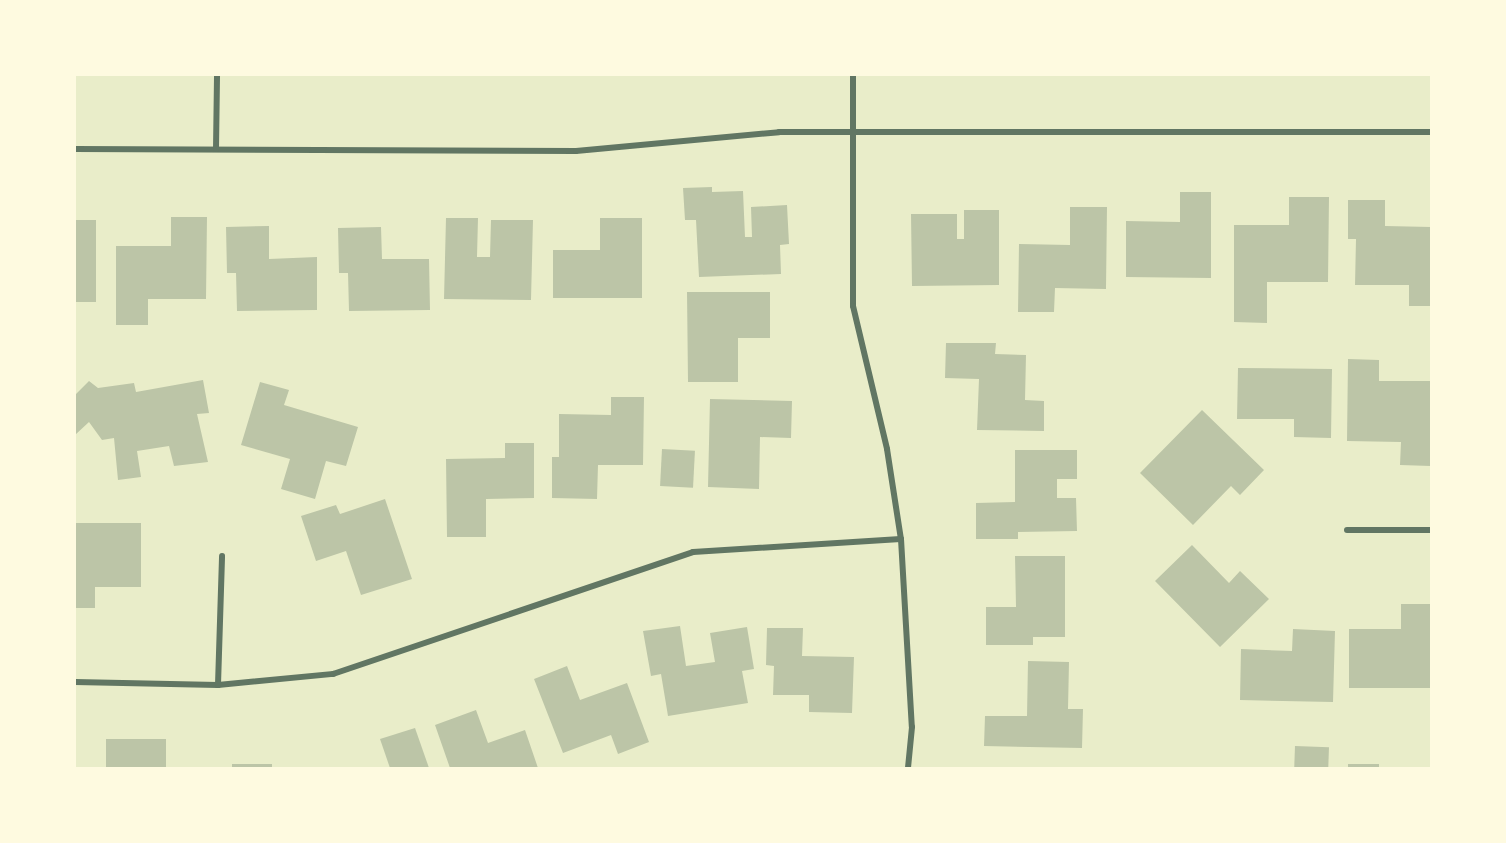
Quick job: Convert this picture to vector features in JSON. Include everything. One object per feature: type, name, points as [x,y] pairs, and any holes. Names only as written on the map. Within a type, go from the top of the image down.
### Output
[{"type":"street","points":[[216,149],[217,75]]},
{"type":"street","points":[[853,75],[853,306],[887,449],[901,539],[912,727],[908,768]]},
{"type":"street","points":[[75,149],[576,151],[779,132],[1431,132]]},
{"type":"street","points":[[1347,530],[1431,530]]},
{"type":"street","points":[[75,682],[218,685],[333,674],[693,552],[901,539]]},
{"type":"street","points":[[218,685],[222,556]]},
{"type":"building","points":[[712,187],[712,192],[743,191],[745,237],[752,237],[751,207],[787,205],[789,244],[780,245],[781,274],[699,277],[696,220],[685,220],[683,188]]},
{"type":"building","points":[[1180,192],[1211,192],[1211,278],[1126,277],[1126,221],[1180,222]]},
{"type":"building","points":[[1289,197],[1329,197],[1328,282],[1267,282],[1267,323],[1234,322],[1234,225],[1289,225]]},
{"type":"building","points":[[1348,200],[1385,200],[1385,226],[1431,227],[1431,306],[1409,306],[1409,285],[1355,285],[1356,239],[1348,239]]},
{"type":"building","points":[[1070,207],[1107,207],[1106,289],[1055,288],[1054,312],[1018,312],[1019,244],[1070,245]]},
{"type":"building","points":[[964,210],[999,210],[999,285],[912,286],[911,214],[957,214],[957,239],[964,239]]},
{"type":"building","points":[[171,217],[207,217],[206,299],[148,299],[148,325],[116,325],[116,246],[171,246]]},
{"type":"building","points":[[446,218],[478,218],[477,257],[490,257],[491,220],[533,220],[531,300],[444,299]]},
{"type":"building","points":[[600,218],[642,218],[642,298],[553,298],[553,250],[600,250]]},
{"type":"building","points":[[75,220],[96,220],[96,302],[75,302]]},
{"type":"building","points":[[269,226],[269,259],[317,257],[317,310],[237,311],[236,273],[227,273],[226,227]]},
{"type":"building","points":[[381,227],[382,259],[429,259],[430,310],[349,311],[348,273],[339,273],[338,228]]},
{"type":"building","points":[[687,292],[770,292],[770,338],[738,338],[738,382],[688,382]]},
{"type":"building","points":[[946,343],[996,343],[995,354],[1026,355],[1025,400],[1044,401],[1044,431],[977,430],[979,379],[945,378]]},
{"type":"building","points":[[1348,359],[1379,360],[1379,381],[1431,381],[1431,466],[1400,465],[1401,442],[1347,441]]},
{"type":"building","points":[[1238,368],[1332,369],[1331,438],[1294,437],[1294,419],[1237,419]]},
{"type":"building","points":[[203,380],[209,413],[197,414],[208,462],[174,466],[169,446],[137,451],[141,477],[118,480],[114,438],[102,440],[89,422],[75,435],[75,395],[89,381],[98,388],[134,383],[136,392]]},
{"type":"building","points":[[260,382],[289,390],[284,405],[358,427],[346,466],[326,461],[315,499],[281,489],[290,459],[241,445]]},
{"type":"building","points":[[611,397],[644,397],[643,465],[598,465],[597,499],[552,498],[552,457],[559,457],[559,414],[611,415]]},
{"type":"building","points":[[710,399],[792,401],[791,438],[760,437],[759,489],[708,487]]},
{"type":"building","points":[[1202,410],[1264,470],[1240,495],[1231,486],[1193,525],[1140,473]]},
{"type":"building","points":[[505,443],[534,443],[534,498],[486,499],[486,537],[447,537],[446,459],[505,458]]},
{"type":"building","points":[[662,449],[695,451],[693,488],[660,486]]},
{"type":"building","points":[[1015,450],[1077,450],[1077,479],[1057,479],[1057,498],[1076,498],[1077,531],[1018,532],[1018,539],[976,539],[976,503],[1015,502]]},
{"type":"building","points":[[385,499],[412,579],[361,595],[346,551],[316,561],[301,516],[336,505],[340,514]]},
{"type":"building","points":[[75,523],[141,523],[141,587],[95,587],[95,608],[75,608]]},
{"type":"building","points":[[1192,545],[1229,583],[1240,571],[1269,599],[1220,647],[1155,581]]},
{"type":"building","points":[[1015,556],[1065,556],[1065,637],[1033,637],[1033,645],[986,645],[986,607],[1016,607]]},
{"type":"building","points":[[1401,604],[1431,604],[1431,688],[1349,688],[1349,629],[1401,629]]},
{"type":"building","points":[[680,626],[686,666],[715,662],[710,633],[747,627],[754,669],[742,671],[748,703],[668,716],[661,674],[651,676],[643,631]]},
{"type":"building","points":[[767,628],[803,628],[802,656],[854,657],[852,713],[809,712],[809,695],[773,695],[774,666],[766,665]]},
{"type":"building","points":[[1293,629],[1335,631],[1333,702],[1240,700],[1241,649],[1292,651]]},
{"type":"building","points":[[1028,661],[1069,662],[1068,709],[1083,709],[1082,748],[984,746],[985,716],[1027,716]]},
{"type":"building","points":[[567,666],[580,700],[627,683],[649,742],[618,754],[611,735],[563,753],[534,679]]},
{"type":"building","points":[[476,710],[488,743],[525,730],[538,768],[450,768],[435,725]]},
{"type":"building","points":[[415,728],[429,768],[390,768],[380,739]]},
{"type":"building","points":[[106,739],[166,739],[166,768],[106,768]]},
{"type":"building","points":[[1295,746],[1329,747],[1328,768],[1294,768]]},
{"type":"building","points":[[232,764],[272,764],[272,768],[232,768]]},
{"type":"building","points":[[1348,764],[1379,764],[1379,768],[1348,768]]}]
